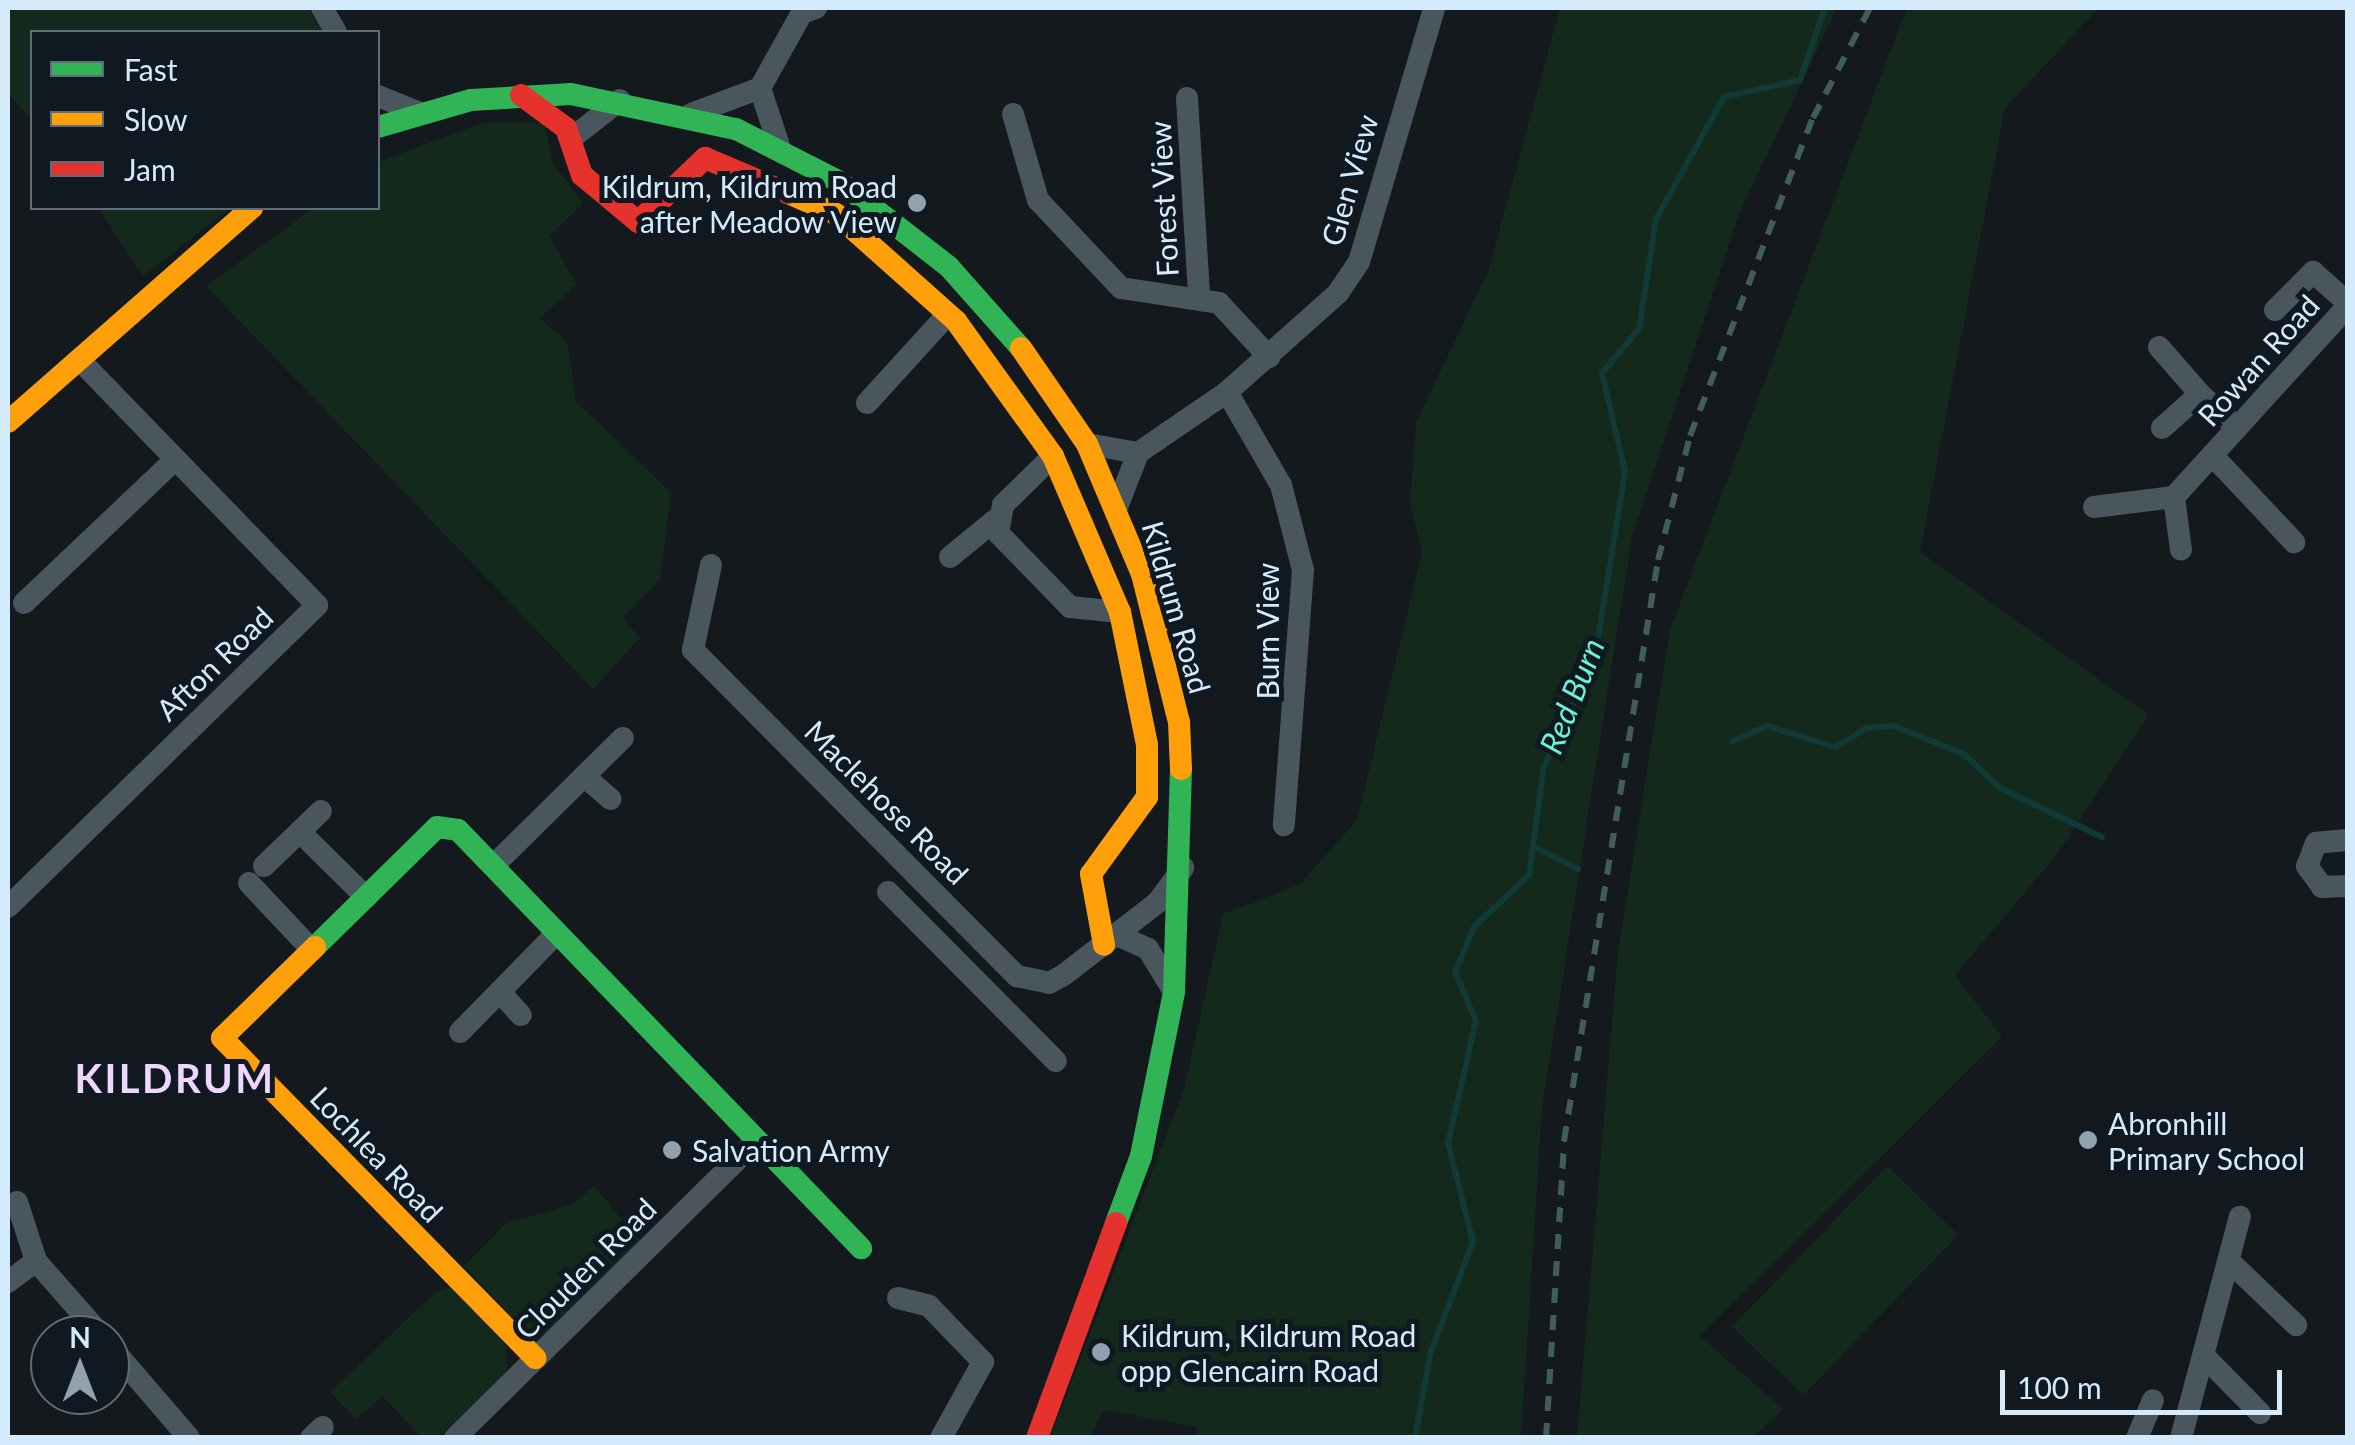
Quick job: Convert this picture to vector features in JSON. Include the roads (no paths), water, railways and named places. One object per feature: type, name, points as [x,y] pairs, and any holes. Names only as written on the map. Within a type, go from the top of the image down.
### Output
[{"type":"street","points":[[322,8],[335,30]]},
{"type":"street","name":"Glen View","points":[[1138,452],[1227,392],[1270,357],[1359,262],[1434,8]]},
{"type":"street","points":[[691,114],[760,88],[800,9]]},
{"type":"street","points":[[760,88],[780,149]]},
{"type":"street","points":[[521,94],[572,138],[582,175],[638,222],[705,158],[721,160],[836,214],[948,314],[1053,456],[1120,612],[1141,706],[1147,798],[1091,874],[1110,940],[1148,949],[1174,992]]},
{"type":"street","name":"Kildrum Road","points":[[380,126],[420,113],[521,94],[620,100],[691,114],[780,149],[840,182],[948,267],[1027,354],[1087,444],[1117,507],[1179,722],[1184,865],[1174,992],[1141,1156],[1037,1438]]},
{"type":"street","points":[[380,97],[420,113]]},
{"type":"street","name":"Forest View","points":[[1187,98],[1199,296]]},
{"type":"street","points":[[572,138],[620,100]]},
{"type":"street","name":"Forest View","points":[[1013,114],[1038,200],[1105,272],[1146,296],[1199,296],[1238,317],[1270,357]]},
{"type":"street","points":[[8,422],[250,210]]},
{"type":"street","name":"Rowan Road","points":[[2174,498],[2348,305],[2314,272],[2275,310]]},
{"type":"street","points":[[868,403],[948,314]]},
{"type":"street","points":[[2159,348],[2237,428]]},
{"type":"street","name":"Afton Road","points":[[8,907],[317,605],[79,360]]},
{"type":"street","name":"Burn View","points":[[1227,392],[1282,485],[1302,570],[1284,825]]},
{"type":"street","points":[[2162,428],[2200,394]]},
{"type":"street","points":[[8,395],[35,397]]},
{"type":"street","points":[[1087,444],[1138,452],[1117,507]]},
{"type":"street","name":"Rowan Road","points":[[2212,455],[2294,542]]},
{"type":"street","points":[[950,558],[996,520],[1053,456]]},
{"type":"street","points":[[24,602],[176,458]]},
{"type":"street","points":[[2094,507],[2174,498],[2181,550]]},
{"type":"street","points":[[996,520],[1070,607],[1120,612]]},
{"type":"street","name":"Maclehose Road","points":[[712,564],[693,650],[976,934],[1030,983],[1049,982],[1110,940],[1184,865]]},
{"type":"street","points":[[494,864],[623,738]]},
{"type":"street","points":[[584,776],[610,799]]},
{"type":"street","points":[[311,948],[256,874],[320,810]]},
{"type":"street","name":"Lochlea Road","points":[[536,1358],[222,1038],[437,827],[458,830],[494,864],[550,932]]},
{"type":"street","points":[[300,832],[366,897]]},
{"type":"street","points":[[2348,840],[2316,842],[2306,866],[2322,888],[2348,886]]},
{"type":"street","points":[[888,892],[1056,1061]]},
{"type":"street","points":[[460,1032],[550,932],[861,1248]]},
{"type":"street","points":[[954,959],[976,934]]},
{"type":"street","points":[[500,992],[521,1015]]},
{"type":"street","name":"Clouden Road","points":[[455,1438],[757,1140]]},
{"type":"street","points":[[16,1202],[36,1261],[83,1315]]},
{"type":"street","points":[[2181,1438],[2240,1216]]},
{"type":"street","points":[[8,1282],[36,1261]]},
{"type":"street","points":[[2229,1261],[2296,1325]]},
{"type":"street","points":[[898,1298],[929,1306],[983,1362],[942,1438]]},
{"type":"street","points":[[2204,1356],[2260,1413]]},
{"type":"street","points":[[130,1369],[189,1438]]},
{"type":"street","points":[[2137,1438],[2153,1400]]},
{"type":"waterway","name":"Red Burn","points":[[1415,1438],[1431,1351],[1473,1242],[1448,1143],[1476,1021],[1455,972],[1474,927],[1529,875],[1544,766],[1595,657],[1625,471],[1602,373],[1639,329],[1656,219],[1724,97],[1800,80],[1825,8]]},
{"type":"waterway","points":[[1733,741],[1767,726],[1835,747],[1867,728],[1894,726],[1964,754],[2000,788],[2102,837]]},
{"type":"waterway","points":[[1533,846],[1578,869]]},
{"type":"railway","points":[[1546,1438],[1564,1141],[1658,560],[1690,436],[1813,118],[1870,8]]},
{"type":"place","name":"Kildrum, Kildrum Road after Meadow View","points":[[917,203]]},
{"type":"place","name":"Abronhill Primary School","points":[[2088,1140]]},
{"type":"place","name":"Salvation Army","points":[[672,1150]]},
{"type":"place","name":"Kildrum, Kildrum Road opp Glencairn Road","points":[[1101,1352]]},
{"type":"district","name":"KILDRUM","points":[[175,1078]]}]
